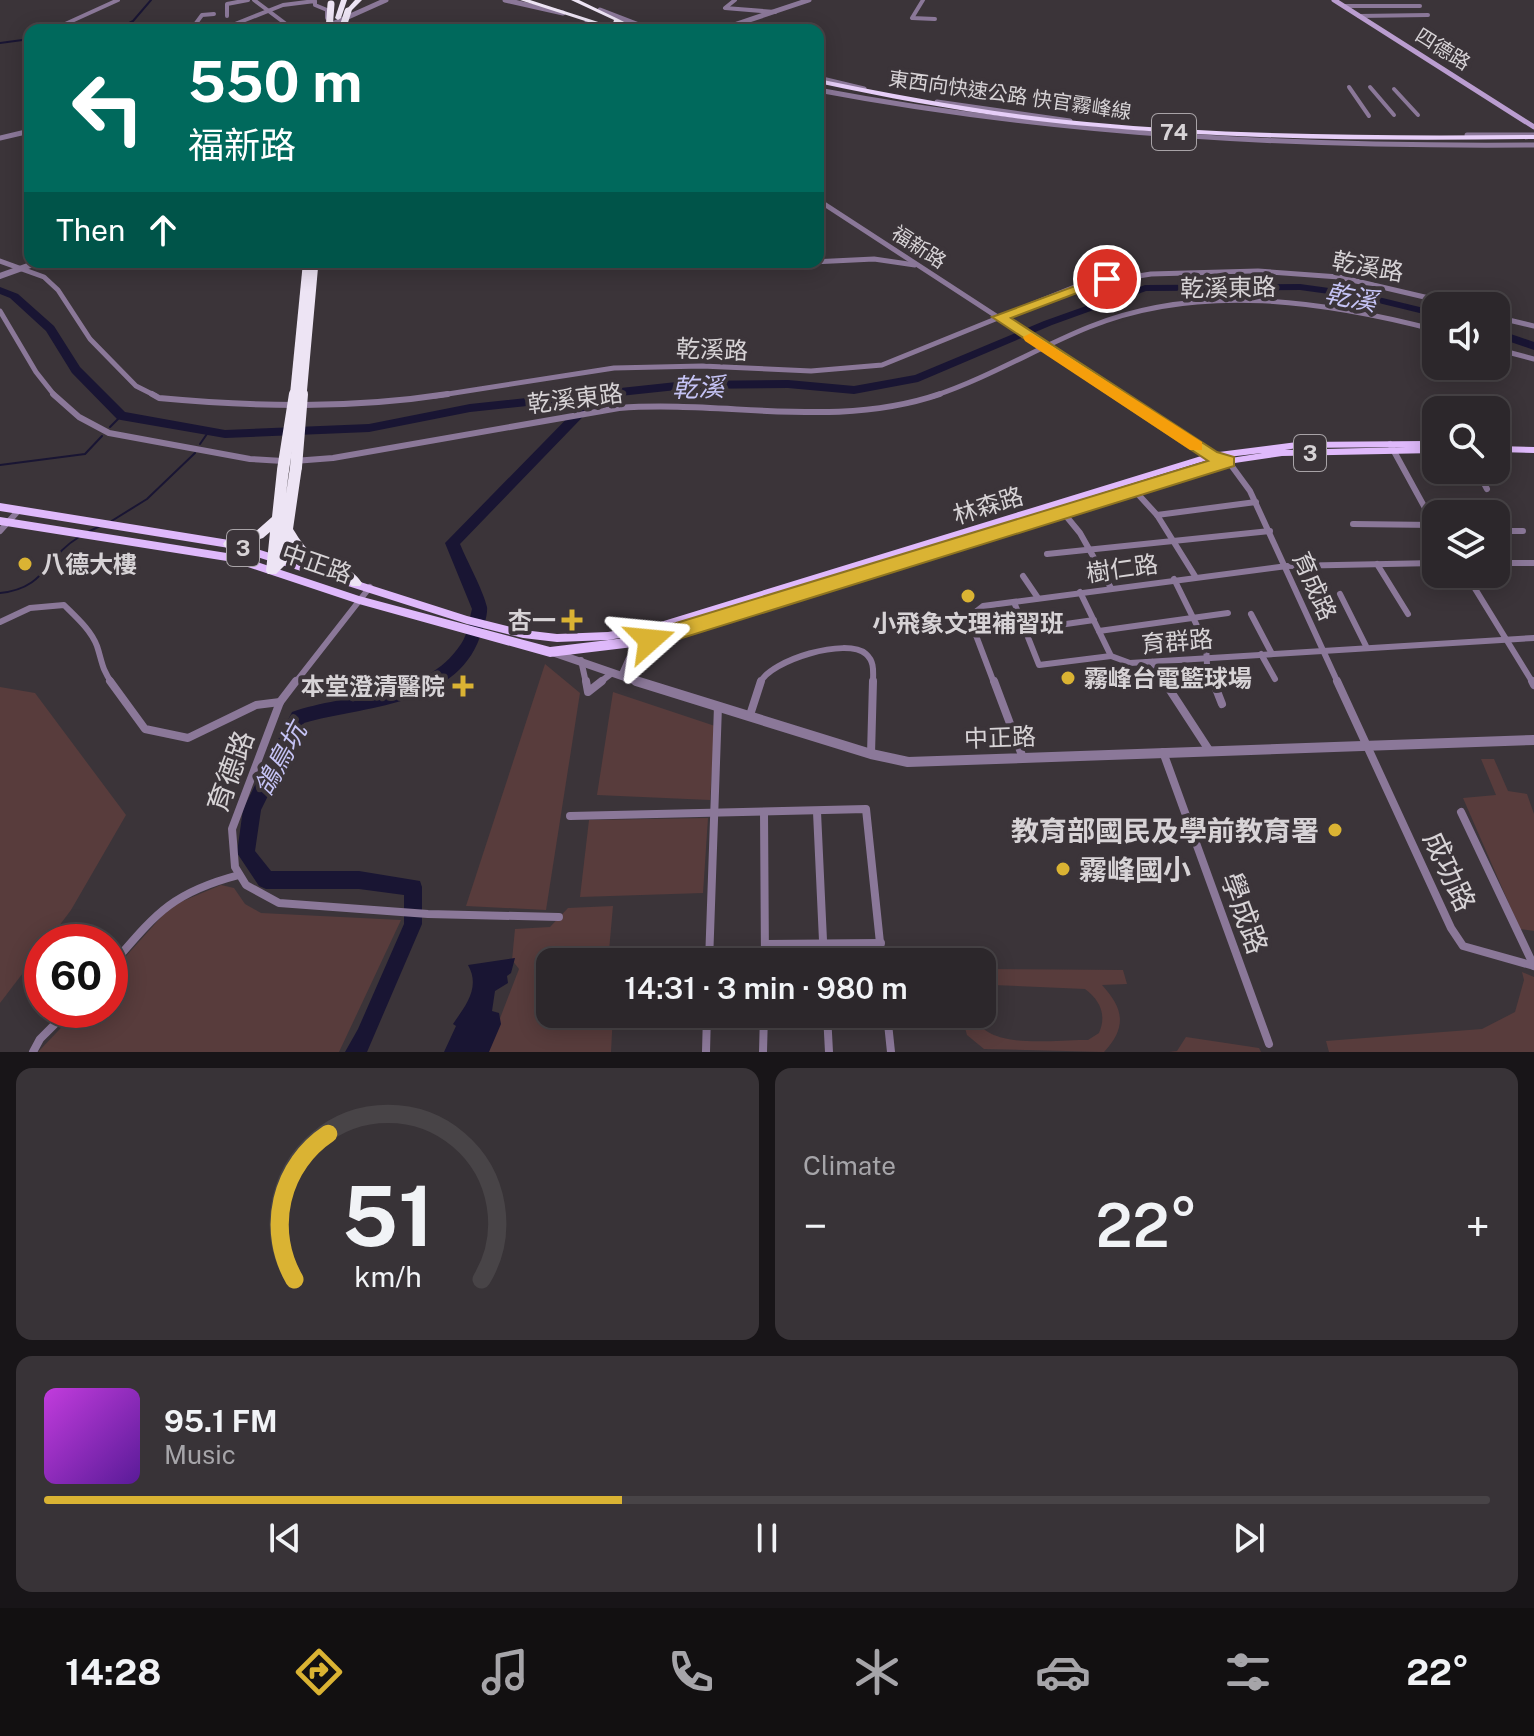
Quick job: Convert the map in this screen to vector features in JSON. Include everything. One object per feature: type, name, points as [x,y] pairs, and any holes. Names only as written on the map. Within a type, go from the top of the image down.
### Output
[{"type":"highway","points":[[342,24],[348,11],[359,0]]},
{"type":"highway","points":[[523,0],[602,24]]},
{"type":"highway","points":[[540,0],[606,24]]},
{"type":"highway","points":[[555,0],[621,24]]},
{"type":"highway","points":[[576,0],[631,24]]},
{"type":"highway","points":[[328,24],[331,1]]},
{"type":"highway","points":[[340,24],[344,1]]},
{"type":"highway","name":"東西向快速公路 快官霧峰線","points":[[824,84],[978,115],[1157,135],[1322,144],[1534,140]]},
{"type":"highway","points":[[275,564],[288,532],[290,469],[310,268]]},
{"type":"highway","points":[[275,564],[279,518],[290,469]]},
{"type":"highway","points":[[229,544],[256,536],[279,518]]},
{"type":"highway","points":[[288,532],[303,556],[347,574],[356,583]]},
{"type":"main road","name":"四德路","points":[[1334,0],[1534,127]]},
{"type":"main road","name":"林森路","points":[[550,652],[650,640],[1060,510],[1211,456],[1297,445],[1392,448]]},
{"type":"main road","name":"林森路","points":[[557,638],[608,636],[654,628],[1060,510],[1136,492],[1228,461],[1282,453],[1422,447]]},
{"type":"main road","points":[[1510,447],[1534,447]]},
{"type":"main road","name":"3","points":[[0,507],[19,510]]},
{"type":"main road","name":"中正路","points":[[19,510],[229,544],[359,600],[465,624]]},
{"type":"main road","name":"中正路","points":[[4,521],[275,564],[370,587],[465,624]]},
{"type":"main road","name":"3","points":[[465,624],[488,631],[557,638]]},
{"type":"main road","name":"中正路","points":[[488,631],[550,652]]},
{"type":"street","points":[[71,24],[118,0]]},
{"type":"street","points":[[232,0],[240,1]]},
{"type":"street","points":[[227,16],[227,4],[251,0],[285,24]]},
{"type":"street","points":[[236,24],[283,5],[316,0],[320,8],[327,10],[328,24]]},
{"type":"street","points":[[336,24],[386,0]]},
{"type":"street","points":[[505,0],[560,12],[593,24]]},
{"type":"street","points":[[576,0],[637,24]]},
{"type":"street","points":[[735,0],[725,8],[775,12]]},
{"type":"street","points":[[738,24],[809,0]]},
{"type":"street","points":[[923,0],[912,18],[935,19]]},
{"type":"street","points":[[1344,6],[1420,6]]},
{"type":"street","points":[[195,24],[202,15],[214,14]]},
{"type":"street","points":[[1359,16],[1428,15]]},
{"type":"street","points":[[1349,87],[1369,116]]},
{"type":"street","points":[[1370,87],[1394,115]]},
{"type":"street","points":[[1394,89],[1418,115]]},
{"type":"street","points":[[0,138],[24,132]]},
{"type":"street","name":"福新路","points":[[824,204],[1043,346]]},
{"type":"street","points":[[824,261],[874,259],[917,265]]},
{"type":"street","name":"乾溪路","points":[[0,261],[44,277],[58,290],[90,339],[136,386],[159,398],[247,406],[386,404],[576,372],[628,367],[847,370],[901,359],[1107,279],[1206,271],[1339,277],[1422,296]]},
{"type":"street","points":[[0,276],[22,269]]},
{"type":"street","name":"乾溪東路","points":[[0,311],[36,372],[54,395],[79,417],[109,433],[250,459],[305,461],[596,410],[658,406],[851,411],[896,407],[931,398],[1043,346],[1125,313],[1212,303],[1308,305],[1357,310],[1422,326]]},
{"type":"street","points":[[1510,320],[1534,326]]},
{"type":"street","points":[[1043,346],[1211,456],[1228,461]]},
{"type":"street","points":[[1510,353],[1534,359]]},
{"type":"street","points":[[1392,448],[1422,502]]},
{"type":"street","name":"育成路","points":[[1228,461],[1256,502],[1368,746]]},
{"type":"street","points":[[1484,484],[1487,489]]},
{"type":"street","points":[[1136,492],[1157,515],[1195,576]]},
{"type":"street","points":[[1157,515],[1256,502]]},
{"type":"street","points":[[0,531],[4,521],[19,510]]},
{"type":"street","points":[[1060,510],[1089,548],[1111,588]]},
{"type":"street","points":[[1353,524],[1422,526]]},
{"type":"street","points":[[1047,554],[1270,531]]},
{"type":"street","points":[[1510,531],[1523,531]]},
{"type":"street","name":"樹仁路","points":[[1023,758],[969,617],[983,606],[1287,566],[1422,563]]},
{"type":"street","points":[[1377,564],[1408,614]]},
{"type":"street","points":[[1510,564],[1533,565]]},
{"type":"street","points":[[1023,576],[1038,598]]},
{"type":"street","points":[[1174,579],[1208,656],[1207,665],[1222,704]]},
{"type":"street","name":"育德路","points":[[239,875],[230,850],[232,829],[280,702],[370,587]]},
{"type":"street","points":[[1475,588],[1534,685]]},
{"type":"street","name":"育群路","points":[[1080,592],[1111,656],[1130,663],[1534,638]]},
{"type":"street","points":[[1340,594],[1366,646]]},
{"type":"street","points":[[1014,602],[1039,665],[1111,656]]},
{"type":"street","points":[[0,622],[30,608],[64,605],[86,627],[97,645],[102,670],[145,729],[188,738],[256,705],[280,702]]},
{"type":"street","points":[[1099,631],[1194,621],[1228,613]]},
{"type":"street","points":[[1251,614],[1272,654]]},
{"type":"street","points":[[1024,630],[1094,620]]},
{"type":"street","points":[[550,652],[557,638]]},
{"type":"street","points":[[581,660],[588,692],[617,675],[636,648],[650,640]]},
{"type":"street","points":[[750,715],[762,678],[783,661],[847,646],[865,653],[873,665],[871,754]]},
{"type":"street","name":"中正路","points":[[550,652],[871,754],[908,762],[1534,740]]},
{"type":"street","points":[[1261,654],[1275,679]]},
{"type":"street","points":[[1152,662],[1209,750]]},
{"type":"street","points":[[709,948],[718,706]]},
{"type":"street","name":"成功路","points":[[1368,746],[1451,928],[1463,946],[1534,966]]},
{"type":"street","name":"學成路","points":[[1163,752],[1269,1044]]},
{"type":"street","points":[[570,816],[866,809],[881,948]]},
{"type":"street","points":[[764,812],[766,948]]},
{"type":"street","points":[[817,812],[823,948]]},
{"type":"street","points":[[1461,812],[1534,966]]},
{"type":"street","points":[[128,945],[151,916],[182,891],[239,875],[257,897],[279,903],[400,913],[559,917]]},
{"type":"street","points":[[766,944],[881,943]]},
{"type":"street","points":[[33,1052],[51,1028]]},
{"type":"street","points":[[706,1052],[707,1028]]},
{"type":"street","points":[[763,1052],[764,1028]]},
{"type":"street","points":[[828,1028],[829,1052]]},
{"type":"street","points":[[888,1028],[891,1052]]},
{"type":"shaded area","points":[[545,664],[580,693],[546,910],[466,906]]},
{"type":"shaded area","points":[[0,687],[35,693],[126,815],[60,924],[24,924],[24,972],[0,1003]]},
{"type":"shaded area","points":[[613,692],[715,726],[710,800],[597,795]]},
{"type":"shaded area","points":[[1481,759],[1494,759],[1508,791],[1527,794],[1534,814],[1534,931],[1520,929],[1463,798],[1496,795]]},
{"type":"shaded area","points":[[708,818],[703,893],[580,897],[589,820]]},
{"type":"shaded area","points":[[221,885],[234,888],[245,904],[261,913],[401,920],[339,1052],[38,1052],[61,1028],[128,1028],[128,954],[171,906]]},
{"type":"shaded area","points":[[613,906],[609,948],[536,948],[536,1028],[612,1028],[611,1052],[487,1052],[519,969],[512,960],[515,929],[550,927],[568,908]]},
{"type":"shaded area","points":[[515,958],[511,973],[507,976],[508,983],[495,991],[492,1011],[499,1013],[501,1024],[489,1052],[444,1052],[456,1026],[453,1024],[472,989],[472,973],[468,965]]},
{"type":"shaded area","points":[[996,969],[1123,970],[1127,984],[1102,985],[1115,1002],[1120,1018],[1116,1034],[1104,1052],[984,1049],[967,1035],[965,1028],[983,1028],[1006,1039],[1023,1041],[1088,1040],[1099,1033],[1102,1014],[1095,998],[1085,989],[996,985]]},
{"type":"shaded area","points":[[1522,972],[1534,977],[1534,1052],[1329,1052],[1326,1041],[1482,1029],[1515,1012],[1524,980]]},
{"type":"shaded area","points":[[1186,1037],[1259,1048],[1261,1052],[1169,1052],[1177,1051]]},
{"type":"waterway","points":[[127,24],[151,0]]},
{"type":"waterway","points":[[0,43],[24,40]]},
{"type":"waterway","name":"乾溪","points":[[598,394],[686,385],[788,384],[854,390],[918,378],[1048,323],[1145,288],[1300,287],[1358,295],[1422,311]]},
{"type":"waterway","name":"乾溪","points":[[0,290],[14,296],[50,329],[76,370],[121,416],[225,434],[369,428],[470,408],[598,394]]},
{"type":"waterway","name":"乾溪","points":[[1510,338],[1534,346]]},
{"type":"waterway","name":"鴿鳥坑","points":[[355,1052],[365,1036],[413,924],[413,887],[359,880],[266,880],[246,853],[252,809],[298,717],[412,690],[450,668],[466,650],[480,609],[452,543],[598,394]]},
{"type":"waterway","points":[[110,427],[121,416]]},
{"type":"waterway","points":[[200,444],[209,431]]},
{"type":"waterway","points":[[0,465],[85,454],[102,436]]},
{"type":"waterway","points":[[110,522],[147,499],[195,453]]},
{"type":"waterway","points":[[88,532],[100,526]]},
{"type":"waterway","points":[[0,593],[15,590],[36,579],[67,545],[79,537]]},
{"type":"slow traffic","points":[[1031,337],[1196,446]]},
{"type":"place","name":"八德大樓","points":[[25,564]]},
{"type":"place","name":"小飛象文理補習班","points":[[968,596]]},
{"type":"place","name":"杏一","points":[[572,620]]},
{"type":"place","name":"霧峰台電籃球場","points":[[1068,678]]},
{"type":"place","name":"本堂澄清醫院","points":[[463,686]]},
{"type":"place","name":"教育部國民及學前教育署","points":[[1335,830]]},
{"type":"place","name":"霧峰國小","points":[[1063,869]]},
{"type":"route","points":[[650,640],[1228,461],[1211,456],[999,317],[1077,286],[1107,279]]}]
